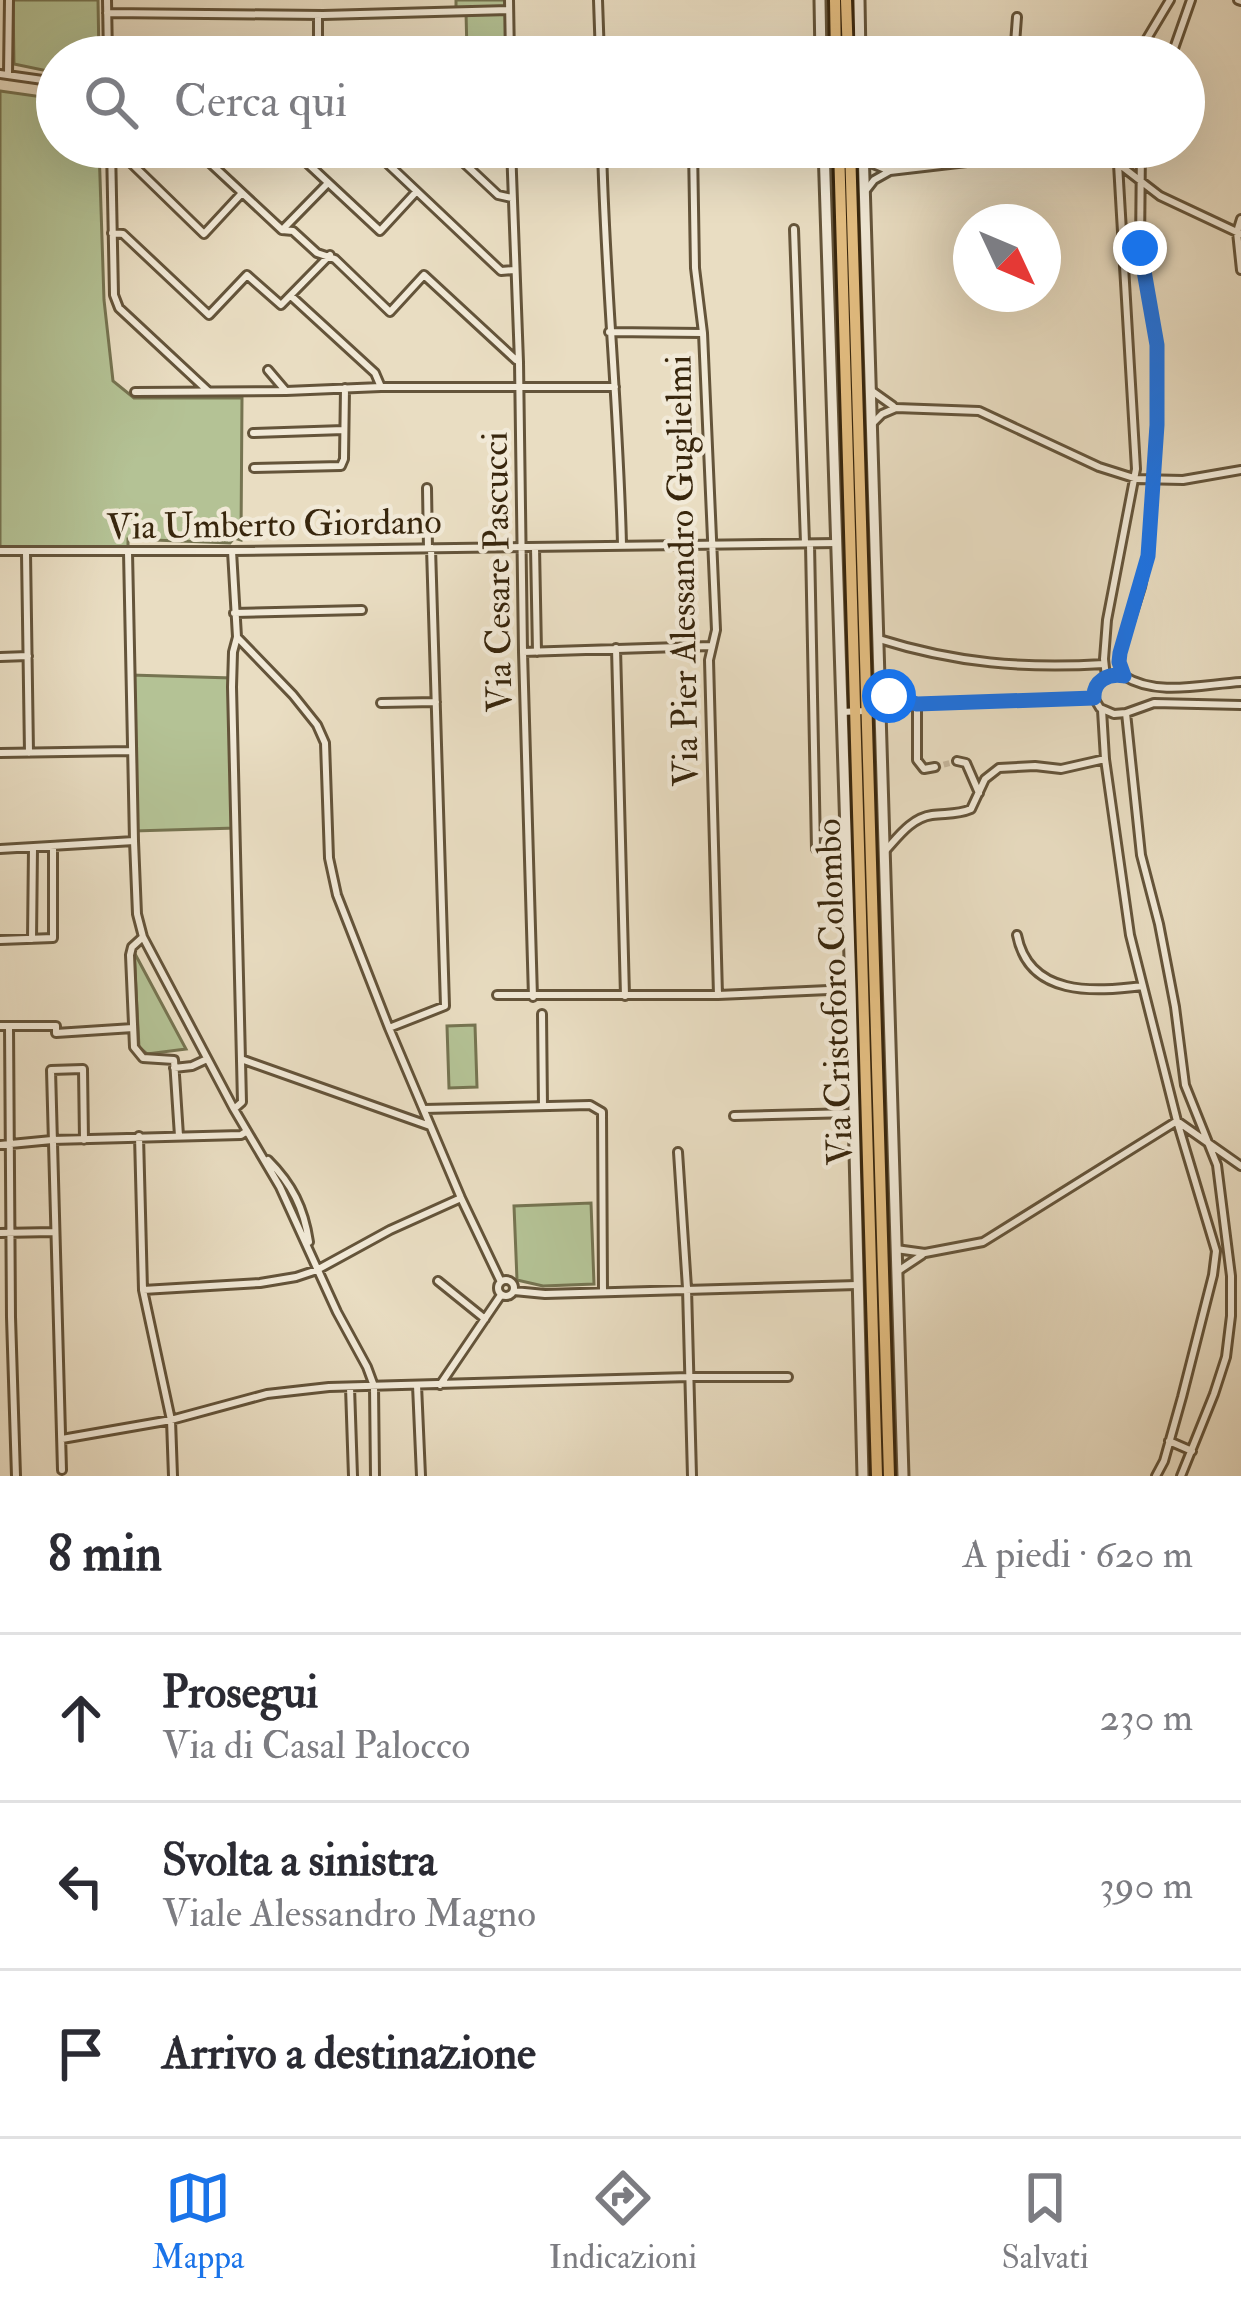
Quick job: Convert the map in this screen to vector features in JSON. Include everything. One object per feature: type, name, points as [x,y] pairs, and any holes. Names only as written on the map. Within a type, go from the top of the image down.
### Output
[{"type":"main road","points":[[835,0],[836,36]]},
{"type":"main road","points":[[846,0],[847,36]]},
{"type":"main road","name":"Via Cristoforo Colombo","points":[[840,168],[877,1476]]},
{"type":"main road","name":"Via Cristoforo Colombo","points":[[850,168],[855,710],[872,918],[889,1476]]},
{"type":"street","points":[[9,0],[4,74],[36,79]]},
{"type":"street","points":[[106,0],[107,36]]},
{"type":"street","points":[[456,0],[456,11]]},
{"type":"street","points":[[509,0],[510,36]]},
{"type":"street","points":[[598,0],[599,36]]},
{"type":"street","points":[[820,0],[821,36]]},
{"type":"street","points":[[859,0],[860,36]]},
{"type":"street","points":[[1149,36],[1170,1],[1191,3],[1179,36]]},
{"type":"street","points":[[106,13],[509,10]]},
{"type":"street","points":[[318,14],[318,36]]},
{"type":"street","points":[[1015,36],[1016,17]]},
{"type":"street","points":[[111,168],[114,295],[119,308],[207,390]]},
{"type":"street","points":[[136,168],[204,233],[242,193]]},
{"type":"street","points":[[216,168],[282,230],[293,231],[317,253],[330,255],[390,312],[424,275],[519,362]]},
{"type":"street","points":[[312,168],[380,231],[416,192]]},
{"type":"street","points":[[391,168],[501,271],[514,270]]},
{"type":"street","points":[[469,168],[498,195],[512,197]]},
{"type":"street","name":"Via Cesare Pascucci","points":[[512,168],[533,997]]},
{"type":"street","points":[[603,168],[622,546]]},
{"type":"street","name":"Via Pier Alessandro Guglielmi","points":[[693,168],[716,630],[709,660],[718,995]]},
{"type":"street","name":"Via Cristoforo Colombo","points":[[825,168],[837,543],[855,710],[847,835],[863,1476]]},
{"type":"street","name":"Via Cristoforo Colombo","points":[[864,168],[903,1476]]},
{"type":"street","points":[[883,168],[890,171]]},
{"type":"street","points":[[865,191],[890,171],[916,168]]},
{"type":"street","points":[[1106,677],[1110,598],[1135,479],[1119,168]]},
{"type":"street","points":[[1124,168],[1160,196],[1239,233]]},
{"type":"street","points":[[1124,676],[1120,653],[1146,567],[1158,370],[1140,248],[1140,168]]},
{"type":"street","points":[[282,230],[328,183]]},
{"type":"street","points":[[1241,219],[1241,270]]},
{"type":"street","points":[[794,230],[816,849]]},
{"type":"street","points":[[112,233],[123,234],[209,315],[247,275],[281,304],[330,255]]},
{"type":"street","points":[[291,296],[375,373],[381,387]]},
{"type":"street","points":[[609,332],[704,333]]},
{"type":"street","points":[[268,370],[286,391]]},
{"type":"street","points":[[134,392],[615,387]]},
{"type":"street","points":[[254,468],[341,466],[345,388]]},
{"type":"street","points":[[872,391],[896,408]]},
{"type":"street","points":[[873,423],[896,408],[980,411],[1135,479],[1198,478],[1241,470]]},
{"type":"street","points":[[253,433],[344,430]]},
{"type":"street","points":[[389,1028],[446,1006],[428,488]]},
{"type":"street","points":[[838,524],[850,506]]},
{"type":"street","name":"Via Umberto Giordano","points":[[0,551],[837,543]]},
{"type":"street","name":"Via Cesare Pascucci","points":[[535,547],[537,652]]},
{"type":"street","points":[[232,551],[242,1102],[234,1109]]},
{"type":"street","points":[[26,552],[29,753]]},
{"type":"street","points":[[128,552],[134,842],[137,914],[143,937],[261,1153],[367,1366],[374,1386],[375,1476]]},
{"type":"street","points":[[234,613],[362,610]]},
{"type":"street","points":[[237,637],[293,695],[317,724],[325,743],[329,858],[337,895],[461,1198],[501,1282],[501,1295]]},
{"type":"street","points":[[879,639],[963,660],[1012,666],[1104,664]]},
{"type":"street","points":[[523,652],[713,646]]},
{"type":"street","points":[[616,648],[625,996]]},
{"type":"street","points":[[0,656],[28,656]]},
{"type":"street","points":[[1156,1476],[1164,1461],[1216,1251],[1130,934],[1102,710],[1094,689],[1106,677],[1124,676],[1160,688],[1241,682]]},
{"type":"street","points":[[1135,683],[1139,695],[1129,711],[1141,854],[1175,1007],[1185,1085],[1216,1166],[1231,1276],[1226,1357],[1181,1476]]},
{"type":"street","points":[[855,710],[880,705],[892,695],[917,704]]},
{"type":"street","points":[[880,705],[894,711],[917,704],[1094,698]]},
{"type":"street","points":[[381,703],[436,702]]},
{"type":"street","points":[[1102,710],[1114,714],[1154,703],[1241,705]]},
{"type":"street","points":[[917,704],[917,760],[924,769],[935,767]]},
{"type":"street","points":[[0,753],[131,752]]},
{"type":"street","points":[[885,850],[921,818],[967,811],[988,775],[999,769],[1061,769],[1105,759]]},
{"type":"street","points":[[957,761],[966,763],[979,793]]},
{"type":"street","points":[[815,834],[847,835]]},
{"type":"street","points":[[0,848],[134,842]]},
{"type":"street","points":[[0,940],[52,938],[53,847]]},
{"type":"street","points":[[32,939],[33,848]]},
{"type":"street","name":"Via Cristoforo Colombo","points":[[872,918],[886,899]]},
{"type":"street","points":[[1017,935],[1028,965],[1044,978],[1084,989],[1143,986]]},
{"type":"street","points":[[143,937],[130,955],[134,1048],[143,1058],[174,1060],[179,1136]]},
{"type":"street","points":[[497,995],[718,995],[851,989]]},
{"type":"street","points":[[542,1014],[543,1106]]},
{"type":"street","points":[[16,1476],[4,1026],[56,1026],[56,1033],[134,1028]]},
{"type":"street","points":[[174,1068],[207,1059]]},
{"type":"street","points":[[241,1059],[431,1126]]},
{"type":"street","points":[[62,1470],[51,1070],[83,1070],[84,1140]]},
{"type":"street","points":[[424,1109],[590,1105],[602,1112],[603,1292]]},
{"type":"street","points":[[740,1119],[853,1113]]},
{"type":"street","points":[[1178,1121],[1241,1166]]},
{"type":"street","points":[[896,1249],[925,1253],[983,1242],[1178,1121]]},
{"type":"street","points":[[0,1145],[248,1131]]},
{"type":"street","points":[[139,1136],[143,1290],[171,1420],[173,1476]]},
{"type":"street","points":[[678,1152],[692,1476]]},
{"type":"street","points":[[143,1290],[260,1283],[317,1270],[461,1198]]},
{"type":"street","points":[[0,1233],[54,1232]]},
{"type":"street","points":[[898,1271],[925,1253]]},
{"type":"street","points":[[438,1281],[484,1319]]},
{"type":"street","points":[[501,1282],[511,1282],[514,1291]]},
{"type":"street","points":[[514,1291],[857,1285]]},
{"type":"street","points":[[501,1295],[510,1296],[514,1291]]},
{"type":"street","points":[[440,1385],[501,1295]]},
{"type":"street","points":[[0,1317],[11,1317]]},
{"type":"street","points":[[62,1439],[171,1420],[267,1394],[329,1387],[788,1377]]},
{"type":"street","points":[[417,1385],[421,1476]]},
{"type":"street","points":[[350,1387],[353,1476]]},
{"type":"street","points":[[0,1410],[13,1409]]},
{"type":"street","points":[[1168,1442],[1192,1450]]},
{"type":"green space","points":[[13,0],[98,0],[99,36],[36,36],[36,69],[14,64]]},
{"type":"green space","points":[[456,0],[509,0],[510,36],[467,36],[466,12],[456,11]]},
{"type":"green space","points":[[0,91],[36,96],[36,168],[100,168],[104,300],[113,381],[134,398],[242,398],[241,540],[128,539],[128,552],[0,551]]},
{"type":"green space","points":[[130,675],[232,678],[236,828],[134,831]]},
{"type":"green space","points":[[134,952],[186,1049],[147,1054],[139,1047]]},
{"type":"green space","points":[[475,1025],[477,1087],[449,1088],[447,1026]]},
{"type":"green space","points":[[591,1203],[594,1284],[543,1286],[517,1280],[514,1206]]},
{"type":"tunnel","points":[[935,767],[957,761]]},
{"type":"route","points":[[889,696],[917,704],[1094,698],[1100,682],[1109,676],[1124,676],[1120,653],[1149,547],[1158,402],[1157,345],[1140,248]]}]
